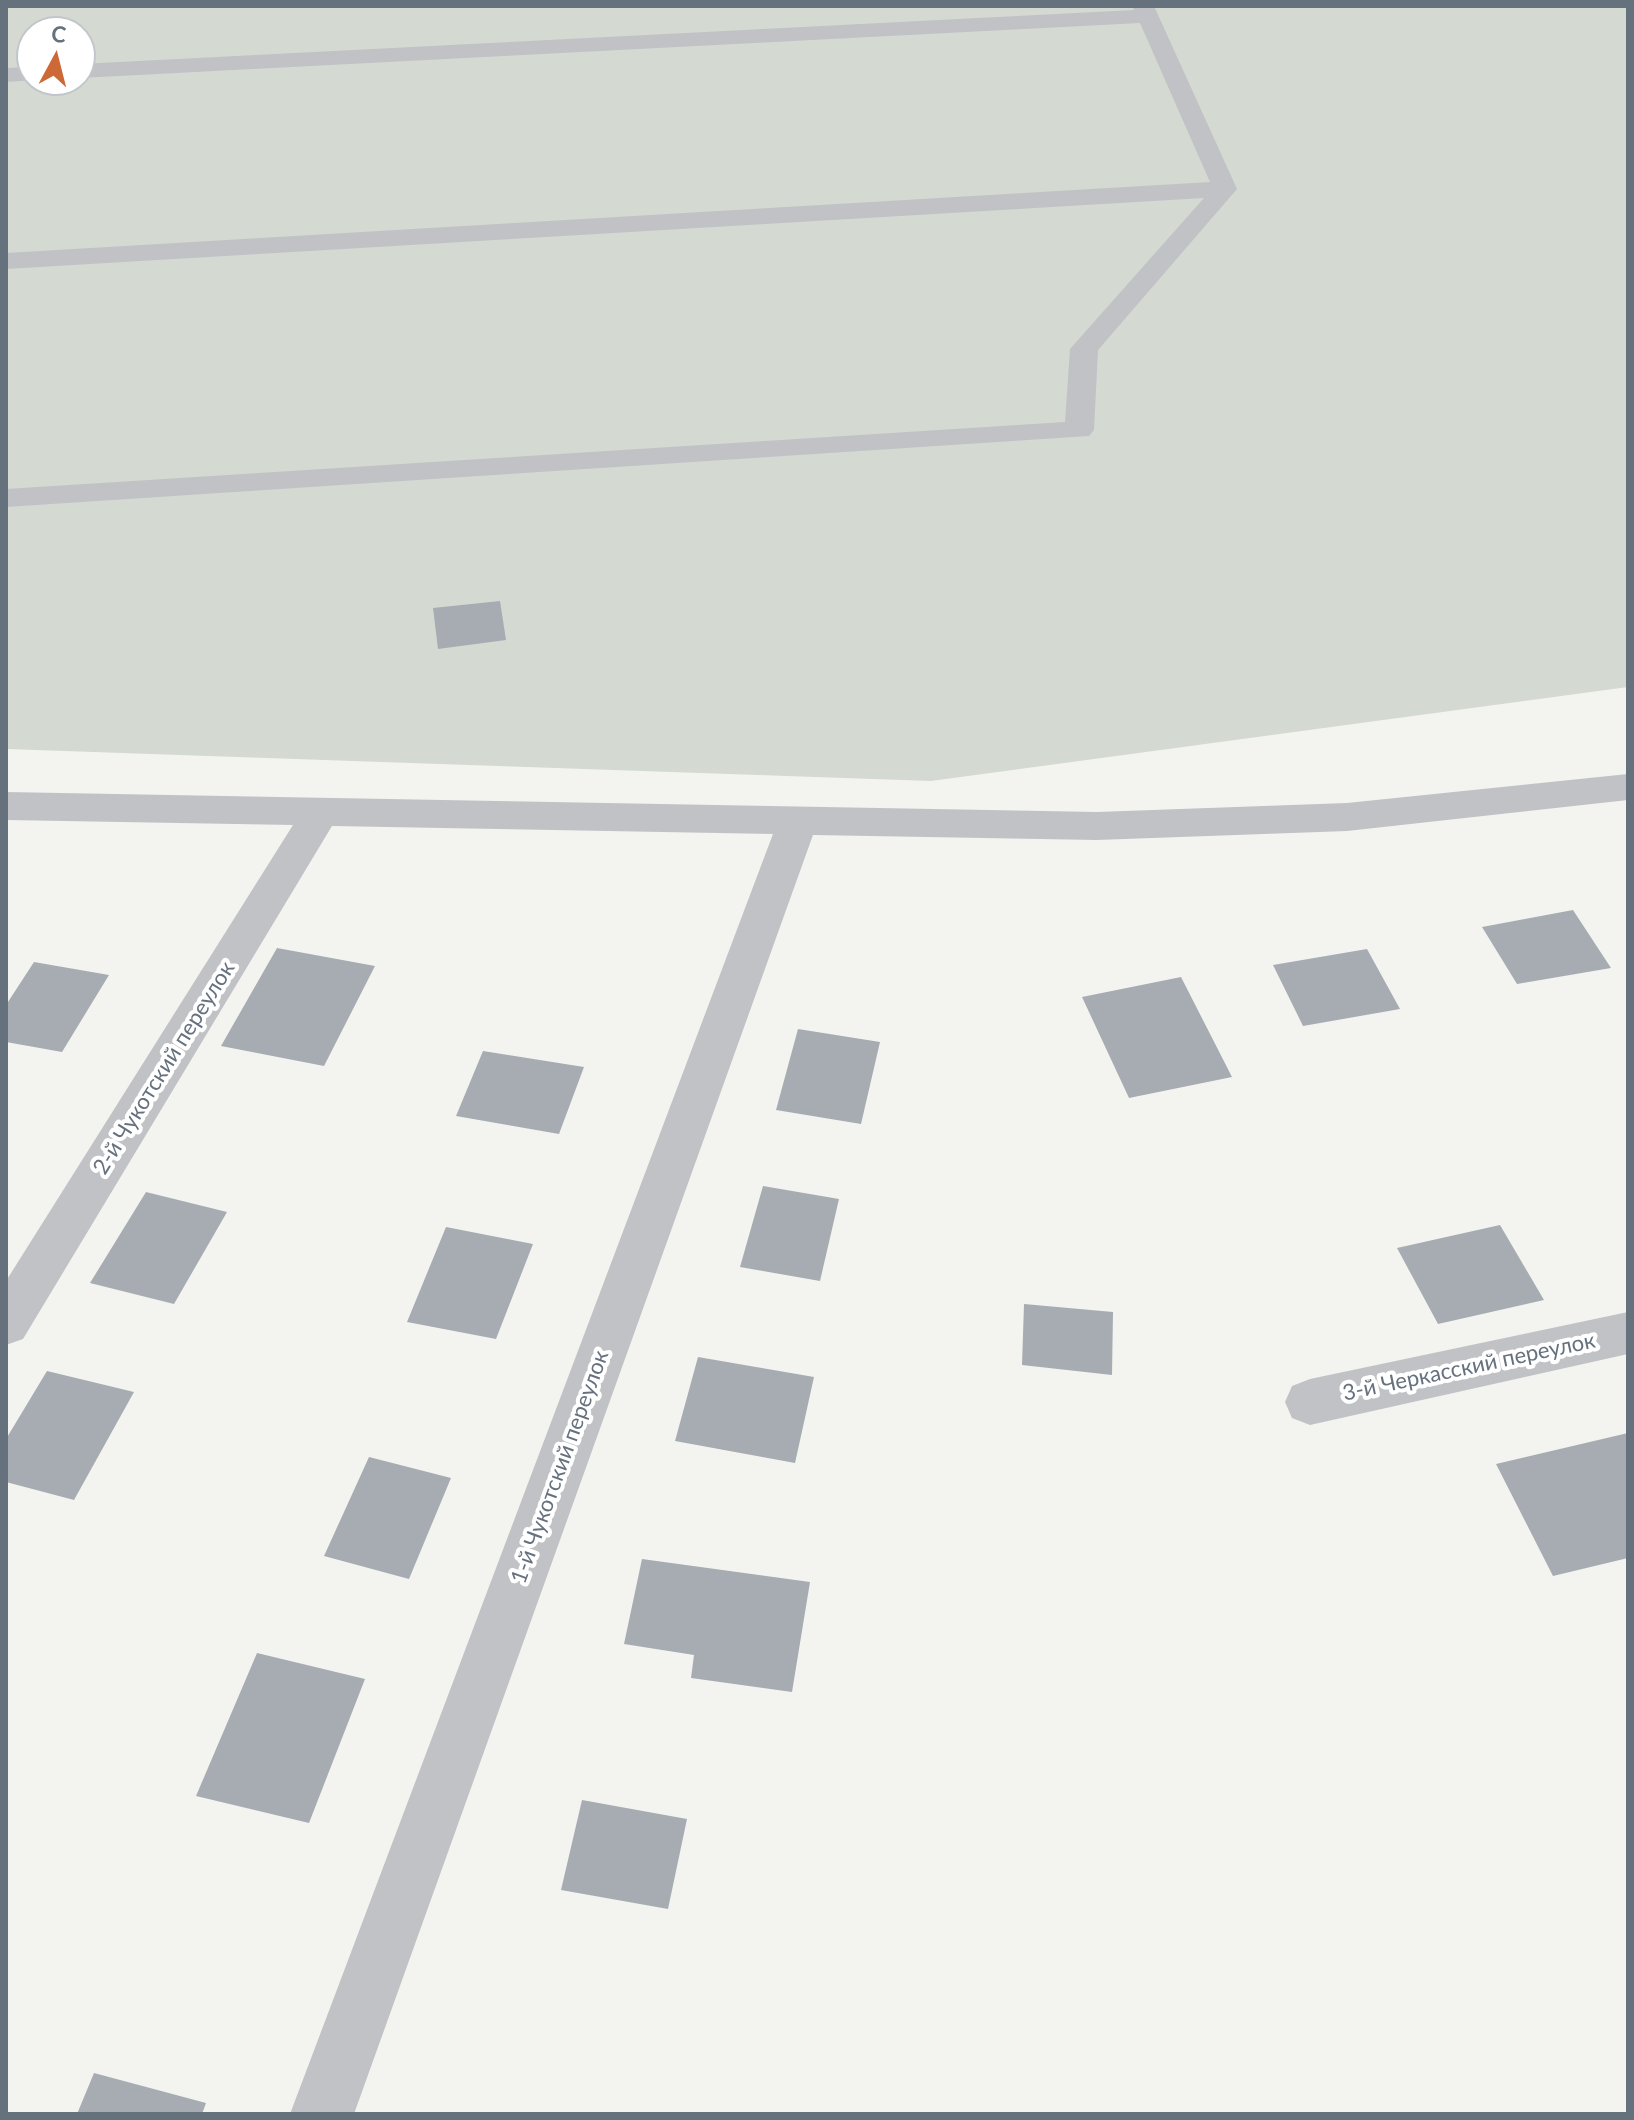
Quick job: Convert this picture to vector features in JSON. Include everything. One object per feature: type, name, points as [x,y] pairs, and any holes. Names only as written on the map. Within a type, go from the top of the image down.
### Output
[{"type":"street","points":[[6,806],[1097,826],[1347,817],[1628,787]]},
{"type":"street","name":"2-й Чукотский переулок","points":[[6,1324],[321,812]]},
{"type":"street","name":"1-й Чукотский переулок","points":[[322,2114],[798,820]]},
{"type":"street","name":"3-й Черкасский переулок","points":[[1310,1402],[1628,1333]]},
{"type":"lane","points":[[96,70],[1144,11],[1225,189]]},
{"type":"lane","points":[[6,261],[1225,189]]},
{"type":"lane","points":[[6,498],[1079,430],[1084,349],[1225,189]]},
{"type":"shaded area","points":[[6,6],[1628,6],[1628,687],[931,781],[6,749]]},
{"type":"building","points":[[500,601],[506,640],[438,649],[433,608]]},
{"type":"building","points":[[1573,910],[1611,968],[1517,984],[1482,927]]},
{"type":"building","points":[[277,948],[375,966],[324,1066],[221,1046]]},
{"type":"building","points":[[1367,949],[1400,1009],[1303,1026],[1273,965]]},
{"type":"building","points":[[34,962],[109,975],[62,1052],[6,1042],[6,1005]]},
{"type":"building","points":[[1181,977],[1232,1077],[1129,1098],[1082,997]]},
{"type":"building","points":[[798,1029],[880,1042],[861,1124],[776,1110]]},
{"type":"building","points":[[483,1051],[584,1067],[559,1134],[456,1116]]},
{"type":"building","points":[[763,1186],[839,1199],[820,1281],[740,1267]]},
{"type":"building","points":[[146,1192],[227,1212],[174,1304],[90,1283]]},
{"type":"building","points":[[1500,1225],[1544,1300],[1438,1324],[1397,1248]]},
{"type":"building","points":[[446,1227],[533,1244],[496,1339],[407,1322]]},
{"type":"building","points":[[1024,1304],[1113,1312],[1112,1375],[1022,1365]]},
{"type":"building","points":[[698,1357],[814,1377],[795,1463],[675,1441]]},
{"type":"building","points":[[47,1371],[134,1392],[74,1500],[6,1482],[6,1439]]},
{"type":"building","points":[[1628,1433],[1628,1558],[1553,1576],[1496,1464]]},
{"type":"building","points":[[369,1457],[451,1478],[409,1579],[324,1556]]},
{"type":"building","points":[[642,1559],[810,1582],[792,1692],[691,1678],[694,1655],[624,1644]]},
{"type":"building","points":[[257,1653],[365,1679],[309,1823],[196,1796]]},
{"type":"building","points":[[582,1800],[687,1819],[668,1909],[561,1890]]},
{"type":"building","points":[[94,2073],[206,2103],[202,2114],[77,2114]]}]
